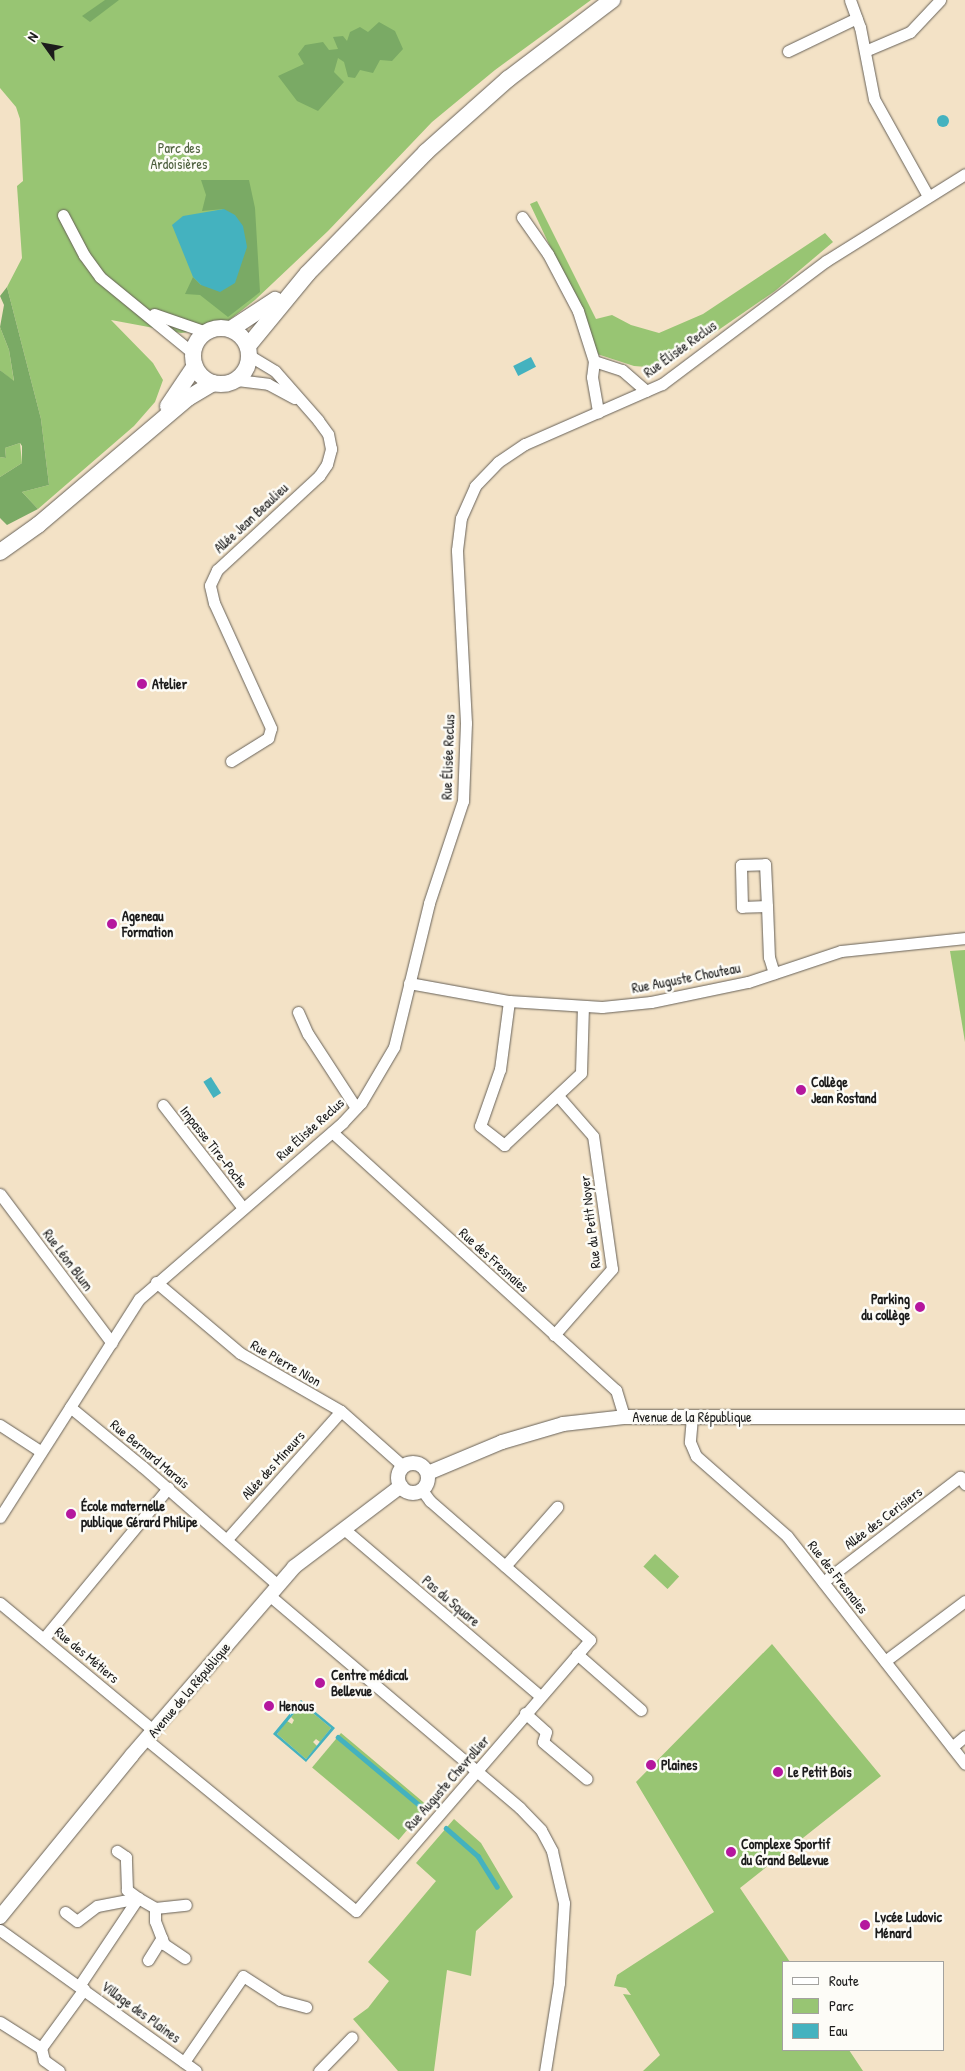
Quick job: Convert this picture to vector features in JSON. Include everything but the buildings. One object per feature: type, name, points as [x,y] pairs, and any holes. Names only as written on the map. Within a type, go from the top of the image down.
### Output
[{"type":"main road","points":[[148,431],[180,390],[206,332],[214,328],[231,329],[257,315],[308,273],[454,125],[533,59],[612,0]]},
{"type":"main road","points":[[194,359],[199,374],[213,384],[221,385],[237,380],[244,374],[249,351],[308,273]]},
{"type":"main road","points":[[231,329],[249,351]]},
{"type":"main road","points":[[0,552],[59,507],[188,398],[213,384]]},
{"type":"street","points":[[850,0],[866,51],[874,98],[881,116],[928,196]]},
{"type":"street","points":[[866,51],[910,32],[940,0]]},
{"type":"street","points":[[788,51],[856,18]]},
{"type":"street","name":"Rue Élisée Reclus","points":[[0,1517],[40,1451],[139,1299],[156,1282],[332,1132],[356,1108],[394,1047],[429,903],[463,801],[466,723],[457,550],[461,518],[475,486],[498,462],[525,444],[662,384],[826,260],[965,174]]},
{"type":"street","points":[[63,215],[84,255],[100,277],[143,310],[194,359]]},
{"type":"street","points":[[522,217],[548,254],[578,311],[594,361],[592,377],[598,412]]},
{"type":"street","points":[[143,310],[206,332]]},
{"type":"street","name":"Allée Jean Beaulieu","points":[[231,762],[268,738],[270,728],[214,603],[210,585],[217,570],[319,476],[327,464],[331,449],[328,434],[275,371],[249,351]]},
{"type":"street","points":[[594,361],[622,370],[646,391]]},
{"type":"street","name":"Allée Jean Beaulieu","points":[[237,380],[268,384],[300,402]]},
{"type":"street","points":[[767,906],[769,957],[774,973]]},
{"type":"street","name":"Rue Auguste Chouteau","points":[[409,983],[509,1001],[583,1007],[651,1002],[748,982],[841,951],[965,938]]},
{"type":"street","points":[[509,1001],[500,1069],[480,1126],[504,1145],[560,1097],[581,1073],[583,1007]]},
{"type":"street","points":[[298,1012],[308,1034],[356,1108]]},
{"type":"street","name":"Rue du Petit Noyer","points":[[554,1334],[612,1269],[593,1136],[560,1097]]},
{"type":"street","name":"Impasse Tire-Poche","points":[[163,1105],[243,1208]]},
{"type":"street","name":"Rue des Fresnaies","points":[[332,1132],[616,1390],[624,1417]]},
{"type":"street","name":"Rue Léon Blum","points":[[0,1194],[112,1343]]},
{"type":"street","name":"Rue Pierre Nion","points":[[156,1282],[240,1353],[341,1411],[404,1466]]},
{"type":"street","name":"Rue Bernard Marais","points":[[70,1407],[227,1539],[274,1590],[541,1830],[552,1851],[561,1882],[564,1925],[545,2071]]},
{"type":"street","name":"Allée des Mineurs","points":[[227,1539],[341,1411]]},
{"type":"street","name":"Avenue de la République","points":[[428,1473],[502,1442],[563,1424],[624,1417],[965,1417]]},
{"type":"street","name":"Rue des Fresnaies","points":[[692,1417],[690,1442],[696,1456],[777,1526],[965,1764]]},
{"type":"street","points":[[0,1425],[40,1451]]},
{"type":"street","points":[[417,1463],[428,1473],[428,1482],[422,1490],[409,1492],[402,1486],[398,1478],[404,1466],[417,1463]]},
{"type":"street","name":"Allée des Cerisiers","points":[[823,1582],[963,1481]]},
{"type":"street","name":"Avenue de la République","points":[[0,1917],[150,1735],[294,1567],[402,1486]]},
{"type":"street","points":[[44,1638],[168,1488]]},
{"type":"street","name":"Rue Auguste Chevrollier","points":[[150,1735],[356,1911],[590,1640],[430,1501],[422,1490]]},
{"type":"street","points":[[505,1566],[557,1507]]},
{"type":"street","name":"Pas du Square","points":[[344,1529],[540,1696]]},
{"type":"street","points":[[885,1662],[965,1600]]},
{"type":"street","name":"Rue des Métiers","points":[[0,1603],[44,1638],[150,1735]]},
{"type":"street","points":[[577,1654],[641,1710]]},
{"type":"street","points":[[525,1713],[546,1732],[542,1742],[587,1779]]},
{"type":"street","points":[[952,1747],[965,1736]]},
{"type":"street","points":[[117,1851],[126,1857],[127,1890],[155,1908],[186,1905]]},
{"type":"street","points":[[65,1912],[77,1921],[97,1906],[138,1898]]},
{"type":"street","name":"Village des Plaines","points":[[82,1988],[138,1898]]},
{"type":"street","points":[[155,1908],[155,1921],[164,1944],[184,1958]]},
{"type":"street","name":"Village des Plaines","points":[[0,1930],[191,2068],[243,1976],[280,2000],[306,2007]]},
{"type":"street","points":[[148,1960],[162,1938]]},
{"type":"street","points":[[41,2048],[82,1988]]},
{"type":"street","points":[[0,2022],[41,2048],[44,2060],[59,2071]]},
{"type":"street","points":[[318,2071],[352,2037]]},
{"type":"green space","name":"Parc des Ardoisières","points":[[0,0],[591,0],[495,70],[432,122],[328,231],[255,300],[219,328],[181,333],[111,320],[153,363],[163,380],[155,402],[134,426],[38,509],[22,492],[49,485],[41,419],[7,287],[22,258],[17,186],[23,181],[20,119],[16,107],[0,88]]},
{"type":"green space","points":[[105,0],[119,0],[90,22],[82,16]]},
{"type":"green space","points":[[379,22],[395,31],[403,49],[392,61],[380,60],[373,73],[360,70],[355,78],[348,77],[344,62],[338,58],[334,72],[344,82],[318,111],[297,101],[278,76],[304,64],[298,54],[305,45],[323,42],[329,50],[338,49],[333,37],[343,36],[347,41],[350,32],[360,27],[368,32]]},
{"type":"green space","points":[[201,180],[249,180],[255,208],[260,292],[228,317],[200,295],[185,294],[193,277],[201,285],[224,209],[202,211],[206,195]]},
{"type":"green space","points":[[537,201],[596,319],[612,315],[631,325],[659,333],[703,314],[825,233],[833,242],[775,291],[678,358],[660,368],[634,366],[597,354],[583,316],[530,204]]},
{"type":"green space","points":[[7,287],[41,419],[49,485],[22,492],[38,509],[7,525],[0,518],[0,477],[22,463],[22,446],[20,443],[5,448],[6,458],[0,457],[0,370],[14,381],[9,350],[0,327],[4,305],[0,296]]},
{"type":"green space","points":[[0,327],[9,350],[14,382],[0,370]]},
{"type":"green space","points":[[20,443],[22,463],[0,477],[0,457],[6,458],[5,448]]},
{"type":"green space","points":[[965,950],[965,1042],[950,951]]},
{"type":"green space","points":[[655,1554],[679,1577],[668,1589],[643,1566]]},
{"type":"green space","name":"Complexe Sportif du Grand Bellevue","points":[[772,1644],[881,1776],[740,1888],[789,1961],[782,1961],[782,2051],[850,2051],[863,2071],[643,2071],[660,2055],[623,1994],[631,1995],[626,1988],[614,1986],[617,1975],[714,1912],[636,1782]]},
{"type":"green space","points":[[302,1704],[331,1728],[320,1742],[316,1739],[313,1742],[317,1746],[306,1759],[277,1734],[287,1721],[292,1724],[294,1720],[291,1717]]},
{"type":"green space","points":[[341,1733],[428,1806],[399,1840],[312,1767]]},
{"type":"green space","points":[[454,1819],[481,1843],[513,1897],[476,1931],[471,1976],[447,1970],[434,2071],[398,2071],[353,2019],[368,2008],[389,1981],[368,1962],[436,1881],[416,1863]]},
{"type":"water","points":[[941,115],[945,115],[949,121],[945,127],[941,127],[937,123],[937,119]]},
{"type":"water","points":[[224,209],[235,215],[243,226],[247,247],[235,283],[220,292],[201,285],[193,277],[172,225],[183,216]]},
{"type":"water","points":[[531,357],[536,367],[518,376],[513,366]]},
{"type":"water","points":[[211,1077],[221,1093],[213,1098],[203,1082]]},
{"type":"water","points":[[301,1700],[335,1728],[306,1762],[273,1734]],"holes":[[[302,1704],[331,1728],[306,1759],[277,1734]]]},
{"type":"waterway","points":[[338,1737],[424,1809]]},
{"type":"waterway","points":[[446,1828],[478,1856],[497,1886]]},
{"type":"place","name":"Atelier","points":[[142,684]]},
{"type":"place","name":"Ageneau Formation","points":[[112,924]]},
{"type":"place","name":"Collège Jean Rostand","points":[[801,1090]]},
{"type":"place","name":"Parking du collège","points":[[920,1307]]},
{"type":"place","name":"École maternelle publique Gérard Philipe","points":[[71,1514]]},
{"type":"place","name":"Centre médical Bellevue","points":[[320,1683]]},
{"type":"place","name":"Henous","points":[[269,1706]]},
{"type":"place","name":"Plaines","points":[[651,1765]]},
{"type":"place","name":"Le Petit Bois","points":[[778,1772]]},
{"type":"place","name":"Complexe Sportif du Grand Bellevue","points":[[731,1852]]},
{"type":"place","name":"Lycée Ludovic Ménard","points":[[865,1925]]}]
